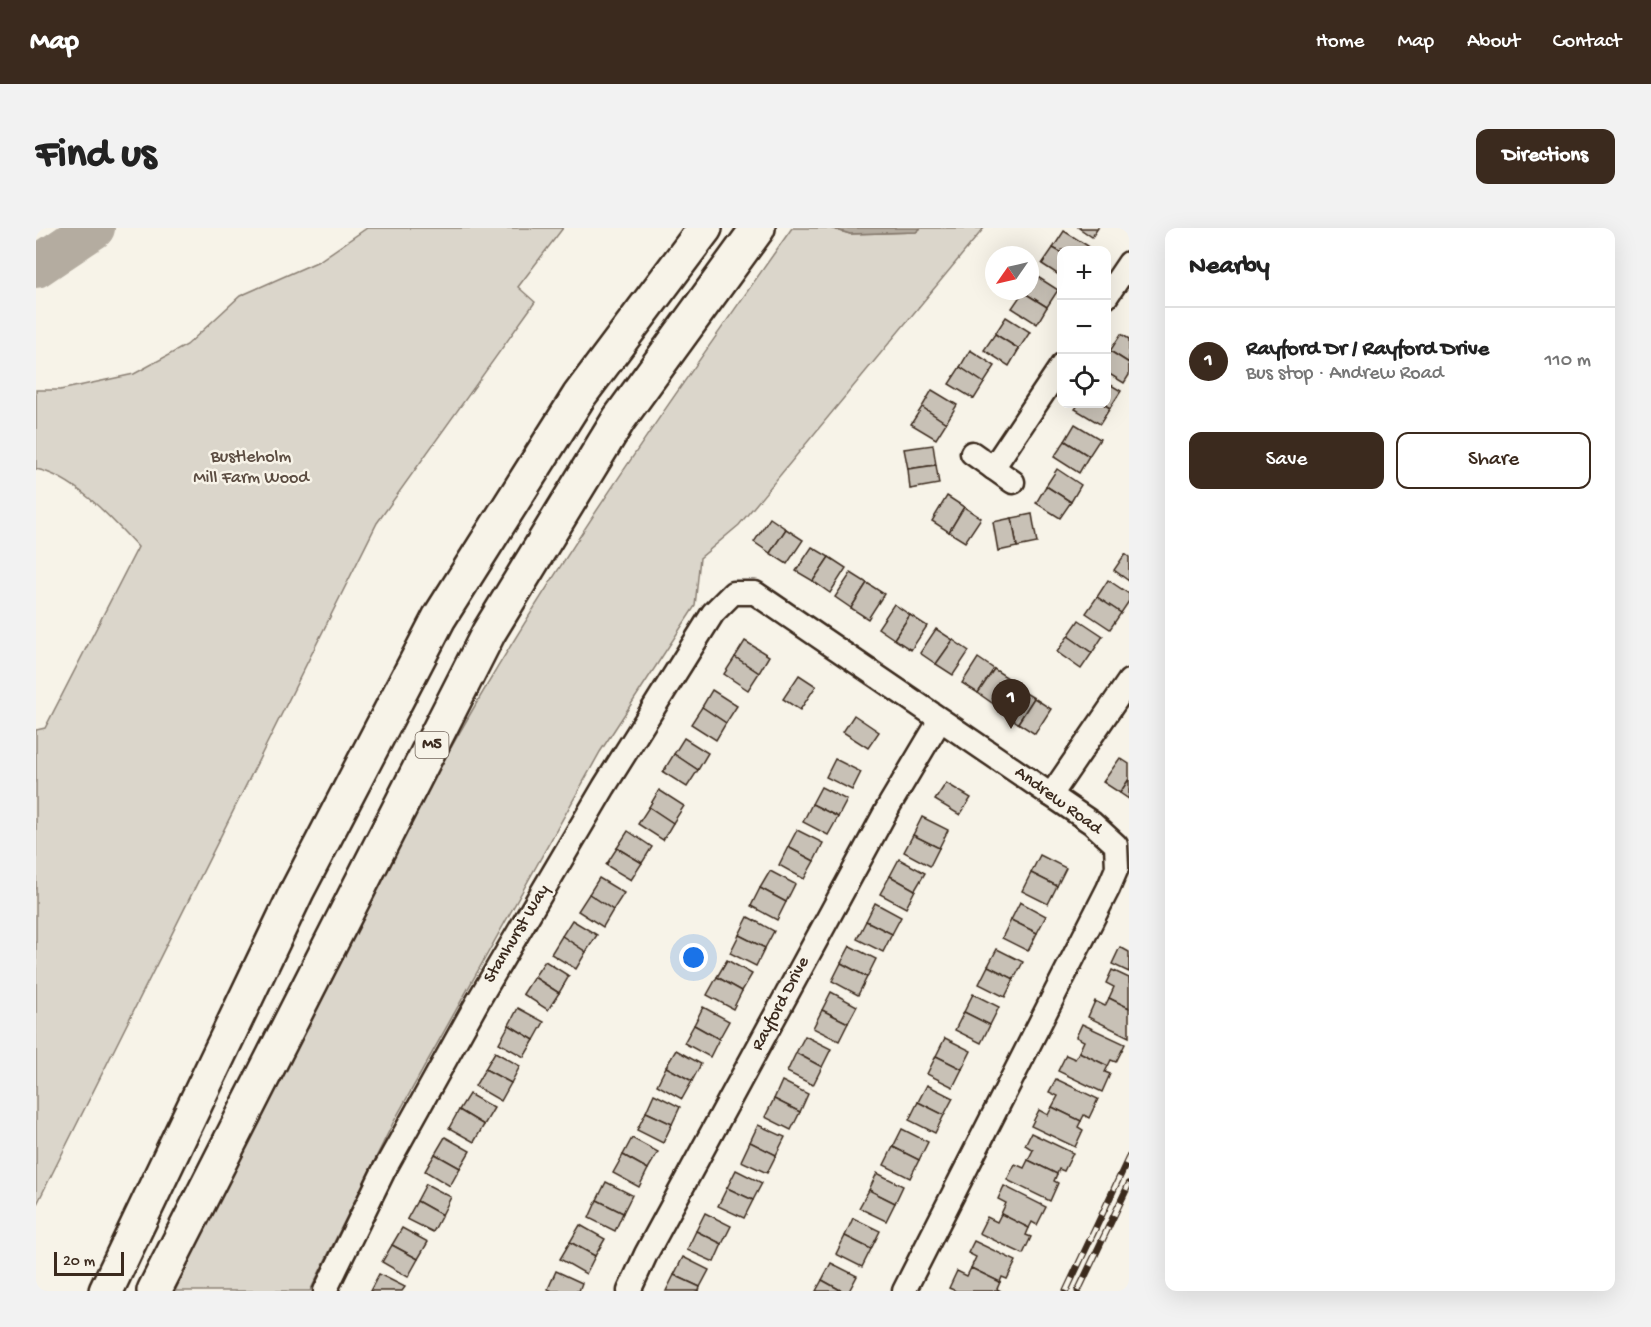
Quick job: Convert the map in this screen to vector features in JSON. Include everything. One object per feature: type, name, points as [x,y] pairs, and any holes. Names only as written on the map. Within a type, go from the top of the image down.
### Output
[{"type":"highway","points":[[106,1291],[297,891],[439,618],[579,396],[705,228]]},
{"type":"highway","name":"M5","points":[[154,1291],[489,632],[619,419],[758,228]]},
{"type":"street","points":[[1111,291],[1129,263]]},
{"type":"street","points":[[993,468],[1057,372]]},
{"type":"street","points":[[972,453],[1013,482]]},
{"type":"street","name":"Andrew Road","points":[[733,593],[755,592],[1051,795],[1092,824],[1116,845],[1117,868],[1108,890],[904,1291]]},
{"type":"street","name":"Stanhurst Way","points":[[325,1291],[383,1172],[478,1001],[664,690],[713,614],[733,593]]},
{"type":"street","points":[[1051,795],[1129,681]]},
{"type":"street","name":"Rayford Drive","points":[[628,1291],[890,804],[940,720]]},
{"type":"green space","name":"Bustleholm Mill Farm Wood","points":[[367,228],[563,228],[518,287],[535,302],[377,523],[36,1206],[36,730],[45,728],[138,547],[105,512],[79,490],[51,474],[36,469],[36,390],[60,390],[134,374],[187,345],[240,296],[319,261]]},
{"type":"green space","points":[[792,228],[830,228],[850,234],[916,232],[921,228],[984,228],[739,525],[700,558],[695,606],[600,752],[393,1123],[310,1291],[175,1291],[284,1065],[360,916],[480,697],[592,518]]},
{"type":"shaded area","points":[[830,228],[921,228],[916,232],[850,234]]},
{"type":"building","points":[[1079,228],[1098,228],[1092,237]]},
{"type":"building","points":[[1064,231],[1088,246],[1057,246],[1057,250],[1053,248]]},
{"type":"building","points":[[1053,248],[1057,250],[1057,274],[1042,264]]},
{"type":"building","points":[[1039,278],[1057,289],[1047,307],[1036,300],[1039,300]]},
{"type":"building","points":[[1018,300],[1036,300],[1047,307],[1037,324],[1012,308]]},
{"type":"building","points":[[1006,317],[1030,332],[1019,349],[995,334]]},
{"type":"building","points":[[995,334],[1019,349],[1009,366],[984,350]]},
{"type":"building","points":[[1121,334],[1129,339],[1129,363],[1111,352]]},
{"type":"building","points":[[970,350],[995,366],[984,383],[960,367]]},
{"type":"building","points":[[1111,352],[1129,363],[1129,375],[1124,383],[1111,375]]},
{"type":"building","points":[[960,367],[984,383],[974,399],[949,384]]},
{"type":"building","points":[[1111,385],[1121,391],[1111,406]]},
{"type":"building","points":[[932,390],[957,405],[946,423],[922,407]]},
{"type":"building","points":[[922,407],[946,423],[936,439],[911,424]]},
{"type":"building","points":[[1076,408],[1110,408],[1100,424]]},
{"type":"building","points":[[1075,424],[1100,439],[1089,456],[1065,441]]},
{"type":"building","points":[[1065,441],[1089,456],[1079,473],[1054,457]]},
{"type":"building","points":[[933,445],[936,465],[908,469],[904,449]]},
{"type":"building","points":[[936,465],[939,484],[910,489],[908,469]]},
{"type":"building","points":[[1057,469],[1081,485],[1071,502],[1046,486]]},
{"type":"building","points":[[1046,486],[1071,502],[1060,518],[1036,503]]},
{"type":"building","points":[[947,496],[964,507],[949,532],[932,521]]},
{"type":"building","points":[[964,507],[981,518],[965,542],[949,532]]},
{"type":"building","points":[[1032,514],[1037,543],[1017,547],[1012,518]]},
{"type":"building","points":[[770,518],[786,529],[770,553],[754,542]]},
{"type":"building","points":[[1012,518],[1017,547],[998,551],[993,522]]},
{"type":"building","points":[[786,529],[803,540],[787,564],[770,553]]},
{"type":"building","points":[[812,547],[829,557],[813,581],[796,571]]},
{"type":"building","points":[[1125,554],[1129,557],[1129,581],[1114,570]]},
{"type":"building","points":[[829,557],[846,568],[830,593],[813,581]]},
{"type":"building","points":[[851,573],[867,583],[851,608],[835,597]]},
{"type":"building","points":[[1108,580],[1129,594],[1129,601],[1121,613],[1097,597]]},
{"type":"building","points":[[867,583],[884,594],[868,619],[851,608]]},
{"type":"building","points":[[1097,597],[1121,613],[1110,629],[1086,613]]},
{"type":"building","points":[[894,604],[910,615],[894,639],[878,628]]},
{"type":"building","points":[[910,615],[927,626],[911,650],[894,639]]},
{"type":"building","points":[[1079,620],[1103,636],[1092,653],[1068,636]]},
{"type":"building","points":[[936,629],[953,640],[936,664],[920,653]]},
{"type":"building","points":[[1068,636],[1092,653],[1081,669],[1057,652]]},
{"type":"building","points":[[953,640],[969,651],[953,675],[936,664]]},
{"type":"building","points":[[745,641],[769,656],[759,673],[735,657]]},
{"type":"building","points":[[735,657],[759,673],[748,690],[724,674]]},
{"type":"building","points":[[978,658],[994,669],[978,693],[962,683]]},
{"type":"building","points":[[994,669],[1011,680],[995,705],[978,693]]},
{"type":"building","points":[[799,675],[816,686],[800,710],[783,699]]},
{"type":"building","points":[[1017,688],[1034,698],[1018,723],[1002,712]]},
{"type":"building","points":[[712,690],[737,706],[726,723],[702,707]]},
{"type":"building","points":[[1034,698],[1051,709],[1035,734],[1018,723]]},
{"type":"building","points":[[702,707],[726,723],[716,740],[691,724]]},
{"type":"building","points":[[854,715],[879,732],[868,748],[843,732]]},
{"type":"building","points":[[684,738],[708,753],[698,770],[674,754]]},
{"type":"building","points":[[674,754],[698,770],[687,787],[663,772]]},
{"type":"building","points":[[1120,758],[1129,764],[1129,779],[1120,793],[1103,782]]},
{"type":"building","points":[[835,759],[861,772],[852,790],[826,777]]},
{"type":"building","points":[[1129,779],[1129,799],[1120,793]]},
{"type":"building","points":[[946,783],[971,798],[960,815],[935,800]]},
{"type":"building","points":[[821,787],[847,800],[838,817],[812,804]]},
{"type":"building","points":[[659,790],[684,806],[673,823],[649,807]]},
{"type":"building","points":[[812,804],[838,817],[828,835],[803,822]]},
{"type":"building","points":[[649,807],[673,823],[663,840],[638,824]]},
{"type":"building","points":[[922,817],[948,830],[939,848],[913,835]]},
{"type":"building","points":[[797,830],[823,843],[814,861],[788,847]]},
{"type":"building","points":[[628,831],[652,847],[642,863],[617,848]]},
{"type":"building","points":[[913,835],[939,848],[930,866],[904,852]]},
{"type":"building","points":[[788,847],[814,861],[804,879],[779,865]]},
{"type":"building","points":[[617,848],[642,863],[631,880],[606,865]]},
{"type":"building","points":[[1040,855],[1066,868],[1057,886],[1031,873]]},
{"type":"building","points":[[899,859],[925,873],[915,890],[890,876]]},
{"type":"building","points":[[770,871],[795,884],[786,902],[760,888]]},
{"type":"building","points":[[1031,873],[1057,886],[1048,904],[1022,891]]},
{"type":"building","points":[[890,876],[915,890],[906,908],[880,894]]},
{"type":"building","points":[[599,878],[624,893],[613,910],[589,894]]},
{"type":"building","points":[[760,888],[786,902],[777,920],[751,906]]},
{"type":"building","points":[[589,894],[613,910],[603,927],[578,911]]},
{"type":"building","points":[[1020,902],[1046,916],[1037,933],[1011,920]]},
{"type":"building","points":[[875,903],[901,917],[892,934],[866,921]]},
{"type":"building","points":[[748,917],[774,931],[765,948],[739,935]]},
{"type":"building","points":[[572,920],[597,935],[586,952],[562,936]]},
{"type":"building","points":[[1011,920],[1037,933],[1028,951],[1002,938]]},
{"type":"building","points":[[866,921],[892,934],[883,952],[857,939]]},
{"type":"building","points":[[739,935],[765,948],[756,966],[730,953]]},
{"type":"building","points":[[562,936],[586,952],[576,969],[551,954]]},
{"type":"building","points":[[850,946],[876,959],[867,977],[841,963]]},
{"type":"building","points":[[1120,947],[1129,952],[1129,972],[1112,964]]},
{"type":"building","points":[[997,949],[1023,962],[1014,979],[988,966]]},
{"type":"building","points":[[727,960],[752,974],[742,991],[717,977]]},
{"type":"building","points":[[545,961],[569,976],[559,993],[534,977]]},
{"type":"building","points":[[841,963],[867,977],[858,995],[832,981]]},
{"type":"building","points":[[988,966],[1014,979],[1005,997],[979,984]]},
{"type":"building","points":[[1112,970],[1129,978],[1129,1008],[1109,998],[1114,987],[1106,983]]},
{"type":"building","points":[[534,977],[559,993],[548,1010],[523,994]]},
{"type":"building","points":[[717,977],[742,991],[733,1009],[707,995]]},
{"type":"building","points":[[831,992],[857,1006],[848,1023],[822,1010]]},
{"type":"building","points":[[973,994],[999,1007],[990,1025],[964,1012]]},
{"type":"building","points":[[1109,998],[1129,1008],[1129,1037],[1088,1017],[1095,1001],[1105,1006]]},
{"type":"building","points":[[703,1007],[729,1021],[719,1039],[694,1025]]},
{"type":"building","points":[[518,1008],[544,1022],[534,1040],[509,1025]]},
{"type":"building","points":[[822,1010],[848,1023],[839,1041],[813,1028]]},
{"type":"building","points":[[964,1012],[990,1025],[981,1043],[955,1030]]},
{"type":"building","points":[[1082,1024],[1125,1044],[1116,1062],[1111,1060],[1108,1066],[1079,1052],[1084,1041],[1076,1037]]},
{"type":"building","points":[[509,1025],[534,1040],[524,1057],[499,1043]]},
{"type":"building","points":[[694,1025],[719,1039],[710,1057],[684,1043]]},
{"type":"building","points":[[805,1036],[831,1049],[822,1067],[796,1053]]},
{"type":"building","points":[[945,1038],[971,1051],[962,1069],[936,1056]]},
{"type":"building","points":[[676,1050],[701,1064],[692,1081],[666,1067]]},
{"type":"building","points":[[495,1052],[520,1066],[511,1083],[485,1069]]},
{"type":"building","points":[[1079,1052],[1108,1066],[1105,1072],[1110,1074],[1102,1092],[1058,1071],[1066,1055],[1075,1059]]},
{"type":"building","points":[[796,1053],[822,1067],[813,1085],[787,1072]]},
{"type":"building","points":[[936,1056],[962,1069],[953,1087],[927,1074]]},
{"type":"building","points":[[666,1067],[692,1081],[682,1099],[657,1085]]},
{"type":"building","points":[[485,1069],[511,1083],[501,1101],[475,1086]]},
{"type":"building","points":[[1056,1079],[1098,1099],[1089,1118],[1084,1115],[1081,1121],[1052,1107],[1058,1096],[1049,1092]]},
{"type":"building","points":[[782,1081],[808,1094],[800,1112],[774,1099]]},
{"type":"building","points":[[927,1085],[953,1098],[944,1115],[918,1102]]},
{"type":"building","points":[[469,1094],[494,1108],[484,1125],[459,1110]]},
{"type":"building","points":[[654,1094],[680,1107],[672,1124],[646,1112]]},
{"type":"building","points":[[774,1099],[800,1112],[791,1130],[765,1117]]},
{"type":"building","points":[[918,1102],[944,1115],[935,1133],[909,1120]]},
{"type":"building","points":[[1052,1107],[1081,1121],[1078,1127],[1083,1130],[1075,1147],[1031,1126],[1039,1110],[1048,1115]]},
{"type":"building","points":[[459,1110],[484,1125],[474,1142],[449,1128]]},
{"type":"building","points":[[646,1112],[672,1124],[663,1143],[637,1130]]},
{"type":"building","points":[[758,1125],[785,1137],[776,1155],[750,1142]]},
{"type":"building","points":[[902,1129],[928,1142],[919,1160],[893,1147]]},
{"type":"building","points":[[1031,1133],[1073,1153],[1064,1171],[1059,1169],[1057,1174],[1028,1160],[1033,1150],[1025,1145]]},
{"type":"building","points":[[445,1137],[470,1151],[460,1168],[435,1154]]},
{"type":"building","points":[[632,1138],[658,1152],[648,1169],[623,1155]]},
{"type":"building","points":[[750,1142],[776,1155],[767,1173],[741,1161]]},
{"type":"building","points":[[893,1147],[919,1160],[910,1178],[884,1165]]},
{"type":"building","points":[[435,1154],[460,1168],[450,1186],[425,1171]]},
{"type":"building","points":[[623,1155],[648,1169],[639,1187],[613,1173]]},
{"type":"building","points":[[1028,1160],[1057,1174],[1054,1181],[1058,1183],[1050,1201],[1007,1180],[1015,1164],[1024,1168]]},
{"type":"building","points":[[736,1170],[762,1183],[753,1200],[727,1188]]},
{"type":"building","points":[[877,1173],[903,1186],[895,1203],[869,1190]]},
{"type":"building","points":[[606,1182],[632,1195],[623,1213],[597,1200]]},
{"type":"building","points":[[426,1184],[451,1197],[442,1215],[417,1201]]},
{"type":"building","points":[[1004,1186],[1046,1207],[1037,1225],[1032,1222],[1029,1228],[1001,1214],[1006,1203],[998,1199]]},
{"type":"building","points":[[727,1188],[753,1200],[744,1218],[718,1206]]},
{"type":"building","points":[[869,1190],[895,1203],[886,1221],[859,1208]]},
{"type":"building","points":[[597,1200],[623,1213],[615,1231],[589,1218]]},
{"type":"building","points":[[417,1201],[442,1215],[433,1232],[407,1219]]},
{"type":"building","points":[[705,1213],[731,1226],[722,1244],[696,1231]]},
{"type":"building","points":[[1001,1214],[1029,1228],[1026,1235],[1031,1237],[1023,1254],[979,1233],[987,1217],[997,1222]]},
{"type":"building","points":[[853,1218],[880,1231],[871,1249],[845,1236]]},
{"type":"building","points":[[580,1225],[605,1239],[595,1256],[570,1242]]},
{"type":"building","points":[[402,1228],[428,1242],[418,1259],[392,1245]]},
{"type":"building","points":[[696,1231],[722,1244],[714,1262],[687,1250]]},
{"type":"building","points":[[845,1236],[871,1249],[862,1267],[836,1254]]},
{"type":"building","points":[[974,1241],[1016,1261],[1007,1279],[1002,1277],[1000,1282],[971,1268],[976,1257],[968,1253]]},
{"type":"building","points":[[570,1242],[595,1256],[586,1274],[560,1259]]},
{"type":"building","points":[[392,1245],[418,1259],[408,1277],[382,1262]]},
{"type":"building","points":[[683,1257],[709,1270],[700,1287],[674,1275]]},
{"type":"building","points":[[831,1263],[857,1276],[849,1291],[842,1291],[822,1280]]},
{"type":"building","points":[[971,1268],[1000,1282],[997,1289],[1001,1291],[956,1291],[949,1288],[957,1271],[967,1276]]},
{"type":"building","points":[[556,1271],[582,1283],[579,1291],[548,1289]]},
{"type":"building","points":[[379,1274],[405,1287],[402,1291],[370,1291]]},
{"type":"building","points":[[674,1275],[700,1287],[699,1291],[666,1291]]},
{"type":"building","points":[[822,1280],[842,1291],[816,1291]]},
{"type":"waterway","points":[[36,267],[94,228]]},
{"type":"railway","points":[[1066,1291],[1129,1157]]},
{"type":"railway","points":[[1078,1291],[1129,1184]]},
{"type":"place","name":"Rayford Dr / Rayford Drive","points":[[1011,729]]}]
